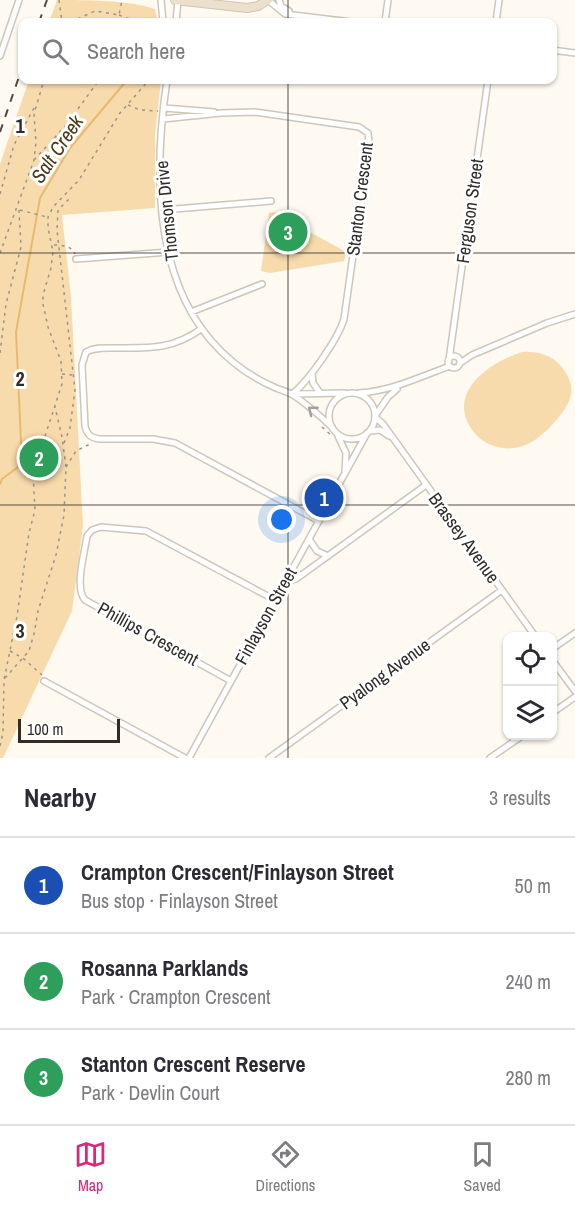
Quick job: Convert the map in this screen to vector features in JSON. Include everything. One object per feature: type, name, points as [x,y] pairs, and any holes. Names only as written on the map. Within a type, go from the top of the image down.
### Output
[{"type":"street","points":[[0,56],[19,0]]},
{"type":"street","points":[[161,0],[163,18]]},
{"type":"street","points":[[176,18],[177,0],[253,7],[268,0],[285,14],[321,18]]},
{"type":"street","points":[[207,0],[229,6]]},
{"type":"street","points":[[279,0],[286,10],[299,15]]},
{"type":"street","points":[[386,18],[388,0]]},
{"type":"street","points":[[497,18],[499,0]]},
{"type":"street","points":[[557,51],[575,53]]},
{"type":"street","name":"Thomson Drive","points":[[167,84],[160,166],[163,210],[169,252],[177,281],[191,312],[201,329],[243,370],[258,380],[292,394],[333,428]]},
{"type":"street","name":"Ferguson Street","points":[[449,363],[487,84]]},
{"type":"street","name":"Stanton Crescent","points":[[164,110],[269,114],[359,127],[366,130],[369,135],[344,319],[338,334],[300,387],[292,394]]},
{"type":"street","name":"Stanton Crescent","points":[[163,119],[222,113]]},
{"type":"street","points":[[163,210],[271,201]]},
{"type":"street","points":[[76,259],[169,252]]},
{"type":"street","points":[[191,312],[262,284]]},
{"type":"street","points":[[392,439],[381,431],[368,432],[352,439],[344,437],[333,428],[330,413],[333,404],[341,396],[382,391],[400,386],[458,359],[575,314]]},
{"type":"street","points":[[201,329],[184,340],[167,346],[86,352],[82,360],[82,375],[85,426],[88,434],[94,438],[153,439],[175,443],[319,521]]},
{"type":"street","name":"Ferguson Street","points":[[452,343],[458,359]]},
{"type":"street","points":[[449,363],[455,368],[458,359]]},
{"type":"street","points":[[314,368],[312,380],[320,393]]},
{"type":"street","points":[[368,432],[388,397],[400,386]]},
{"type":"street","points":[[353,393],[369,401],[374,409],[375,417]]},
{"type":"street","name":"Thomson Drive","points":[[292,394],[353,393]]},
{"type":"street","name":"Brassey Avenue","points":[[375,417],[381,422],[532,632]]},
{"type":"street","name":"Finlayson Street","points":[[333,428],[345,448],[344,474]]},
{"type":"street","name":"Finlayson Street","points":[[187,758],[368,432]]},
{"type":"street","points":[[285,582],[296,579],[426,485]]},
{"type":"street","name":"Phillips Crescent","points":[[231,681],[81,596],[80,586],[89,533],[101,527],[146,531],[275,600]]},
{"type":"street","points":[[309,539],[317,551],[328,556]]},
{"type":"street","name":"Pyalong Avenue","points":[[269,758],[502,590]]},
{"type":"street","points":[[557,646],[575,633]]},
{"type":"street","points":[[557,667],[575,691]]},
{"type":"street","points":[[44,681],[187,758]]},
{"type":"street","points":[[557,710],[575,697]]},
{"type":"street","points":[[490,758],[515,740]]},
{"type":"path","points":[[59,0],[61,18]]},
{"type":"path","points":[[119,15],[122,0]]},
{"type":"path","points":[[80,18],[95,11],[125,18]]},
{"type":"path","points":[[0,194],[14,145],[35,108],[43,84]]},
{"type":"path","points":[[34,160],[67,124],[96,84]]},
{"type":"path","points":[[0,746],[3,732],[4,680],[35,510],[33,473],[62,384],[61,361],[48,327],[43,304],[43,295],[51,268],[53,245],[48,228],[48,217],[53,207],[79,180],[127,104],[145,84]]},
{"type":"path","points":[[127,104],[140,110],[164,110]]},
{"type":"path","points":[[0,253],[34,160],[35,108]]},
{"type":"path","points":[[63,444],[70,428],[74,402],[58,245],[58,210],[69,199],[66,195]]},
{"type":"path","points":[[17,210],[48,217]]},
{"type":"path","points":[[0,353],[6,304],[21,247],[17,210]]},
{"type":"path","points":[[53,245],[71,249],[76,259]]},
{"type":"path","points":[[61,374],[82,375]]},
{"type":"path","points":[[0,682],[29,651],[38,611],[56,555],[64,515],[66,467],[55,406]]},
{"type":"path","points":[[319,415],[319,423],[335,440]]},
{"type":"path","points":[[66,467],[76,451],[93,443],[94,438]]},
{"type":"path","points":[[9,651],[23,658],[41,672],[44,681]]},
{"type":"shaded area","points":[[57,0],[133,4],[155,9],[157,18],[50,18]]},
{"type":"shaded area","points":[[28,84],[161,84],[155,134],[155,208],[62,215],[71,297],[83,526],[72,611],[3,758],[0,758],[0,164]]},
{"type":"shaded area","points":[[274,212],[346,252],[344,261],[270,273],[261,271],[269,213]]},
{"type":"shaded area","points":[[522,352],[542,354],[556,361],[569,379],[571,394],[561,414],[537,439],[520,447],[501,448],[484,441],[472,430],[464,410],[465,398],[470,388],[488,369]]},
{"type":"waterway","name":"Salt Creek","points":[[0,484],[2,479],[22,464],[16,332],[40,198],[70,148],[124,84]]},
{"type":"railway","points":[[40,18],[47,0]]},
{"type":"railway","points":[[0,132],[18,80]]},
{"type":"place","name":"Stanton Crescent Reserve","points":[[288,232]]},
{"type":"place","name":"Rosanna Parklands","points":[[39,458]]},
{"type":"place","name":"Crampton Crescent/Finlayson Street","points":[[324,498]]}]
